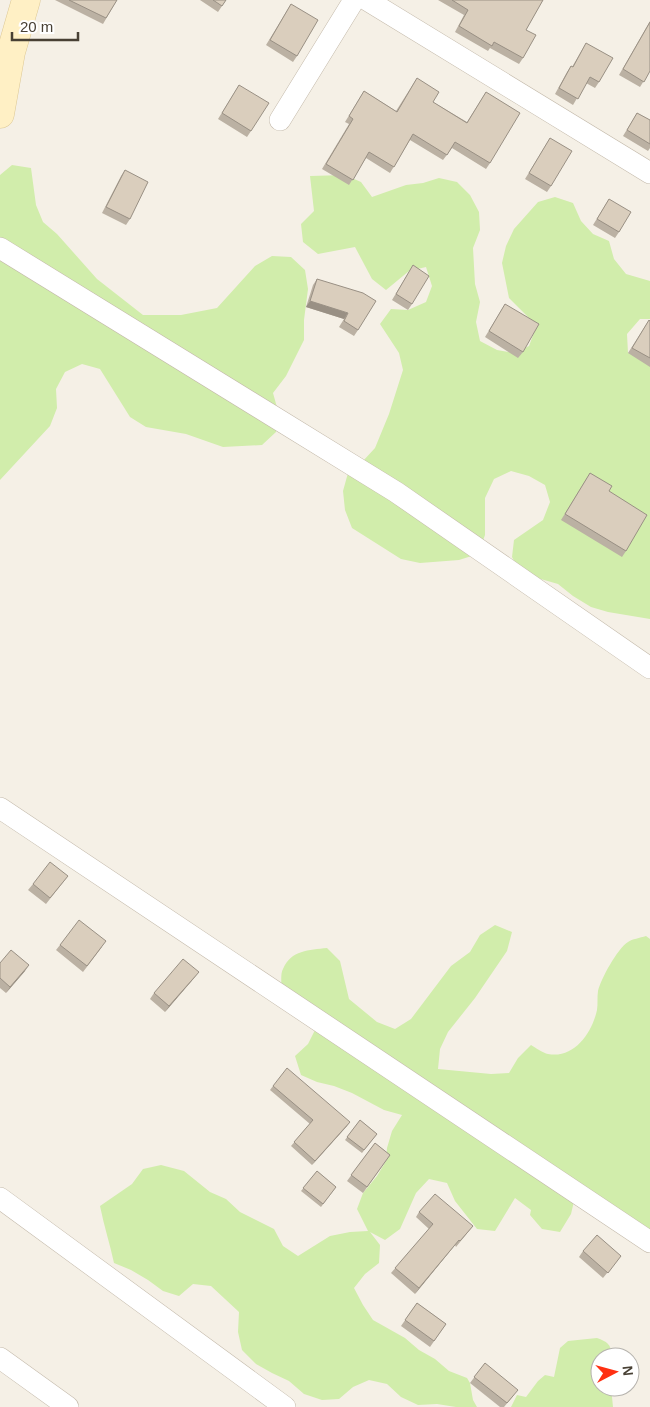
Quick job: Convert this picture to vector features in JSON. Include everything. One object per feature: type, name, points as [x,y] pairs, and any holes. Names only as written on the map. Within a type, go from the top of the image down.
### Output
[{"type":"street","points":[[0,114],[6,49],[26,0]]},
{"type":"street","points":[[280,120],[354,0]]},
{"type":"street","points":[[367,0],[650,173]]},
{"type":"street","points":[[0,248],[396,492],[650,668]]},
{"type":"street","points":[[0,808],[650,1242]]},
{"type":"street","points":[[0,1198],[285,1407]]},
{"type":"street","points":[[0,1358],[68,1407]]},
{"type":"green space","points":[[12,165],[31,168],[36,205],[43,222],[57,234],[97,279],[143,315],[181,315],[217,308],[255,266],[272,256],[291,257],[305,270],[308,289],[304,320],[304,340],[286,376],[273,393],[278,411],[276,432],[262,445],[223,447],[186,434],[146,427],[130,417],[100,369],[82,364],[65,372],[56,389],[57,408],[50,426],[0,480],[0,175]]},
{"type":"green space","points":[[345,175],[361,182],[372,197],[406,185],[423,183],[439,178],[457,182],[470,195],[479,212],[480,230],[473,248],[475,284],[480,302],[476,322],[480,341],[497,350],[514,353],[529,346],[535,330],[535,324],[509,298],[502,263],[506,246],[514,229],[538,202],[555,197],[573,203],[581,221],[593,234],[609,241],[614,259],[626,274],[650,281],[650,319],[640,319],[627,334],[628,353],[636,351],[650,360],[650,619],[608,612],[591,607],[558,584],[520,573],[512,557],[514,540],[543,520],[550,502],[545,485],[529,476],[511,471],[494,479],[485,498],[485,535],[478,554],[459,560],[420,563],[401,559],[352,528],[345,510],[343,491],[348,473],[375,448],[389,414],[403,370],[399,353],[380,324],[391,309],[408,310],[426,302],[432,286],[426,267],[409,271],[386,290],[372,279],[355,247],[318,254],[303,242],[301,224],[314,211],[310,176]]},
{"type":"green space","points":[[495,925],[512,932],[507,951],[475,998],[448,1032],[440,1049],[438,1069],[491,1074],[509,1073],[518,1058],[531,1045],[548,1054],[566,1052],[574,1048],[586,1035],[595,1019],[600,986],[614,957],[630,941],[646,936],[650,939],[650,1243],[575,1197],[571,1214],[560,1232],[542,1229],[530,1215],[531,1210],[515,1198],[495,1231],[477,1229],[455,1201],[447,1183],[429,1179],[416,1193],[400,1229],[385,1240],[370,1232],[380,1245],[379,1263],[365,1274],[354,1288],[363,1305],[373,1320],[405,1338],[449,1371],[467,1378],[477,1407],[456,1407],[437,1404],[418,1405],[401,1397],[387,1384],[369,1380],[353,1387],[339,1399],[322,1400],[304,1394],[289,1381],[256,1364],[242,1350],[238,1332],[239,1312],[211,1286],[193,1284],[179,1296],[163,1291],[131,1270],[114,1263],[100,1206],[132,1184],[143,1169],[161,1165],[184,1171],[210,1192],[226,1199],[240,1212],[274,1229],[283,1246],[298,1256],[330,1236],[368,1231],[357,1209],[363,1193],[386,1161],[387,1148],[392,1131],[402,1115],[384,1110],[352,1093],[301,1075],[295,1056],[308,1044],[317,1026],[281,989],[282,971],[291,958],[301,952],[327,948],[340,961],[349,999],[377,1022],[395,1029],[411,1019],[451,966],[470,952],[480,935]]},
{"type":"green space","points":[[597,1338],[607,1343],[610,1347],[590,1347],[590,1397],[612,1397],[613,1407],[511,1407],[517,1395],[526,1397],[545,1375],[554,1377],[560,1348],[568,1341]]},
{"type":"building","points":[[69,0],[117,0],[106,18]]},
{"type":"building","points":[[213,0],[226,0],[222,6]]},
{"type":"building","points":[[452,0],[543,0],[526,30],[536,35],[523,58],[494,42],[492,46],[459,26],[468,10]]},
{"type":"building","points":[[291,4],[318,20],[297,56],[270,40]]},
{"type":"building","points":[[650,22],[650,71],[644,82],[623,69]]},
{"type":"building","points":[[586,43],[613,58],[599,82],[590,77],[578,99],[559,88]]},
{"type":"building","points":[[417,78],[439,92],[433,102],[467,123],[486,92],[520,113],[490,163],[455,142],[447,155],[413,134],[394,167],[369,152],[353,180],[326,164],[353,119],[349,116],[364,91],[397,112]]},
{"type":"building","points":[[239,85],[269,103],[251,131],[222,113]]},
{"type":"building","points":[[637,113],[650,120],[650,144],[627,130]]},
{"type":"building","points":[[550,138],[572,151],[551,186],[529,173]]},
{"type":"building","points":[[125,170],[148,182],[130,219],[106,207]]},
{"type":"building","points":[[609,199],[631,212],[619,232],[597,219]]},
{"type":"building","points":[[413,265],[429,276],[412,304],[396,294]]},
{"type":"building","points":[[317,279],[363,293],[376,301],[358,330],[344,321],[348,313],[310,301]]},
{"type":"building","points":[[505,304],[539,324],[523,352],[489,331]]},
{"type":"building","points":[[650,321],[650,358],[632,348]]},
{"type":"building","points":[[590,473],[612,486],[609,491],[647,515],[626,551],[565,514]]},
{"type":"building","points":[[50,862],[68,876],[50,898],[33,884]]},
{"type":"building","points":[[79,920],[106,941],[87,966],[60,945]]},
{"type":"building","points":[[11,950],[29,965],[10,987],[0,978],[0,963]]},
{"type":"building","points":[[183,959],[199,972],[169,1006],[154,993]]},
{"type":"building","points":[[287,1068],[350,1122],[315,1161],[294,1142],[313,1120],[273,1086]]},
{"type":"building","points":[[360,1120],[377,1134],[364,1150],[347,1137]]},
{"type":"building","points":[[375,1143],[390,1155],[367,1187],[351,1175]]},
{"type":"building","points":[[317,1171],[336,1187],[323,1204],[303,1188]]},
{"type":"building","points":[[435,1194],[473,1226],[419,1288],[395,1268],[433,1224],[419,1212]]},
{"type":"building","points":[[597,1235],[621,1256],[608,1273],[583,1251]]},
{"type":"building","points":[[417,1303],[446,1324],[434,1341],[405,1320]]},
{"type":"building","points":[[485,1363],[518,1390],[507,1403],[474,1377]]}]
